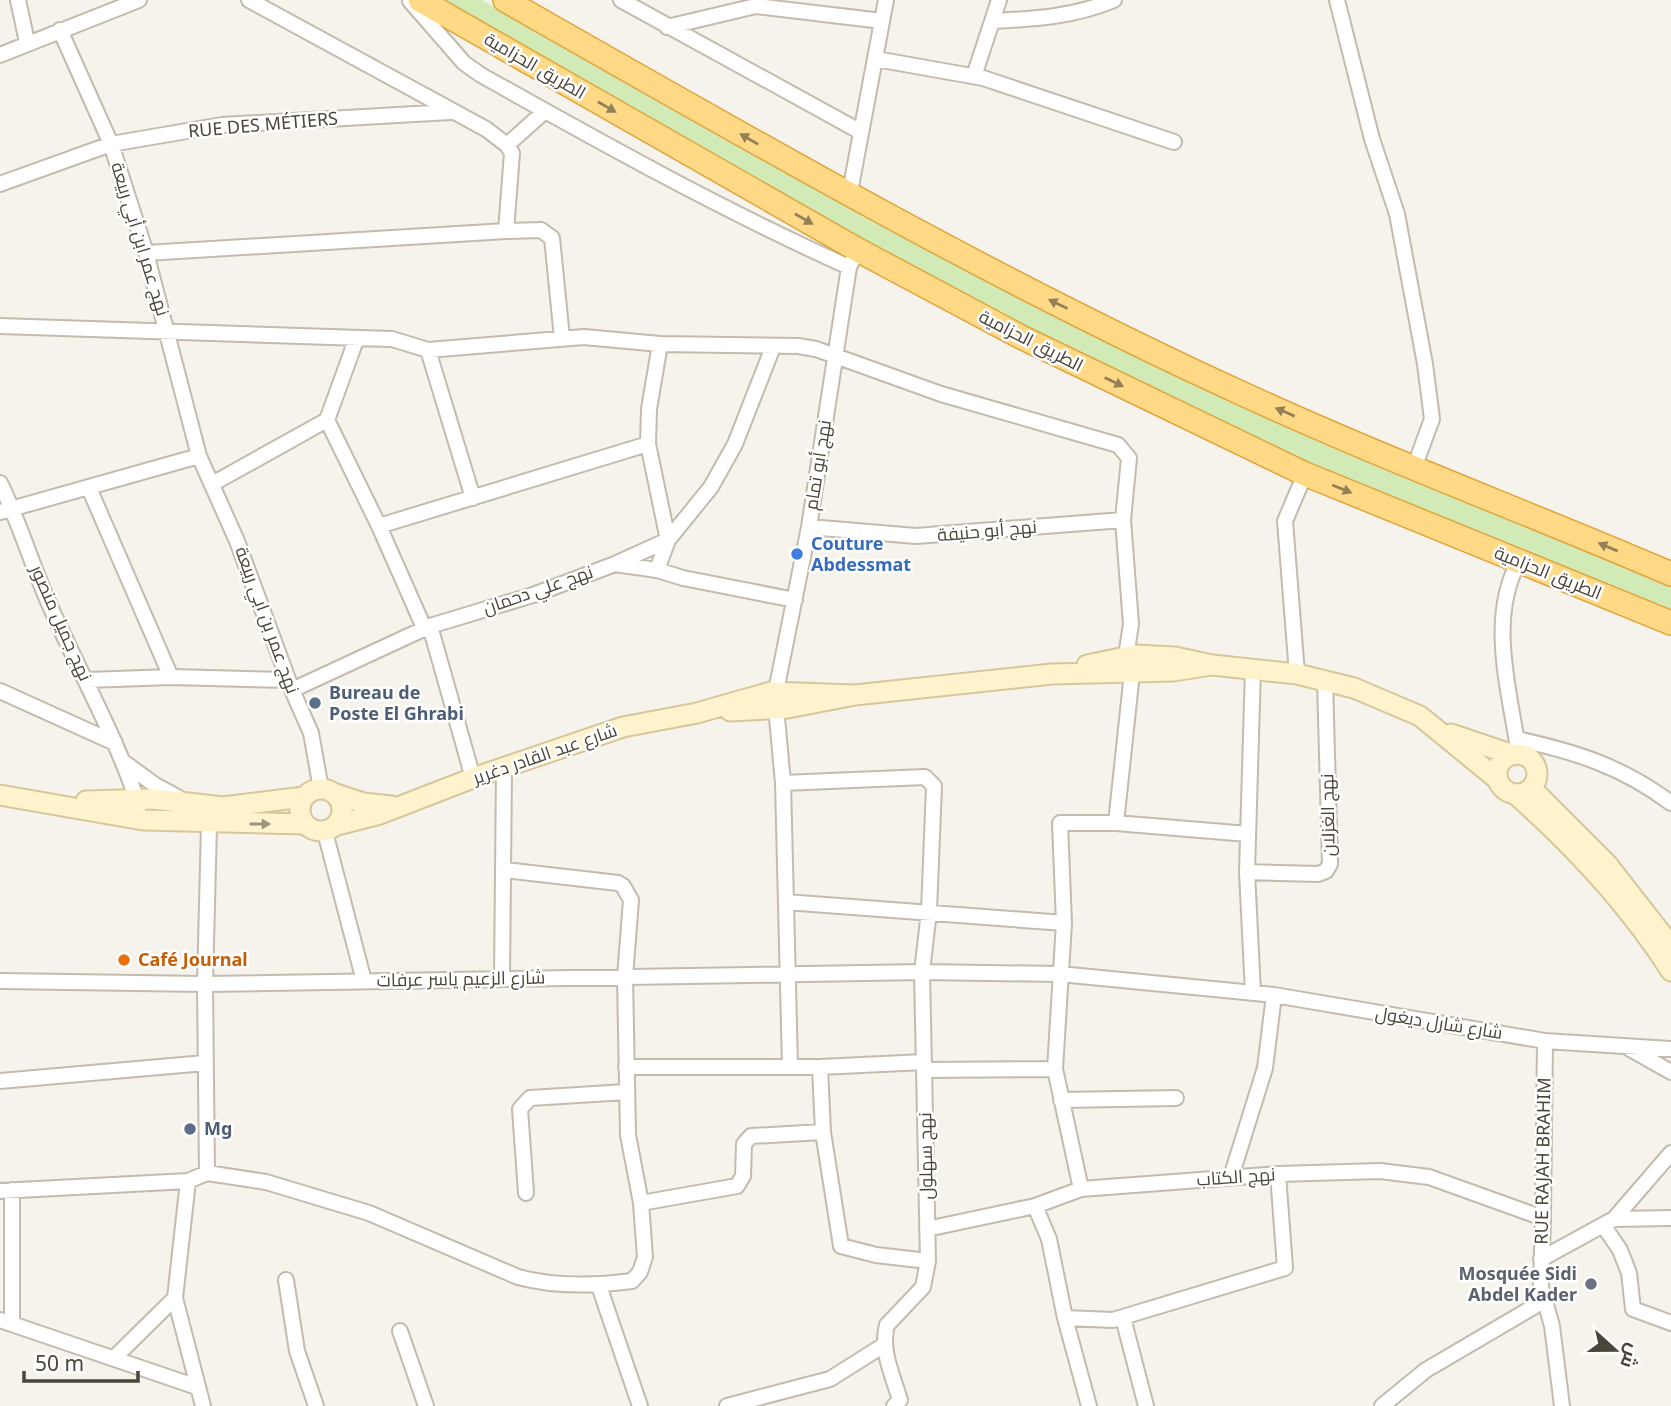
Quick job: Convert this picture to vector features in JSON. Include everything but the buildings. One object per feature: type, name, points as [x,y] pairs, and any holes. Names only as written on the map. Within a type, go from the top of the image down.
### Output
[{"type":"highway","name":"الطريق الحزامية","points":[[420,0],[854,259],[1305,474],[1671,623]]},
{"type":"highway","points":[[505,0],[849,197],[1042,297],[1243,394],[1671,574]]},
{"type":"main road","name":"شارع عبد القادر دغرير","points":[[331,828],[380,814],[473,778],[623,727],[782,700],[1052,674],[1175,657],[1212,665],[1297,674],[1325,680],[1389,701],[1420,716],[1440,730],[1497,779],[1503,789],[1523,791]]},
{"type":"main road","name":"شارع عبد القادر دغرير","points":[[1440,730],[1516,749]]},
{"type":"main road","points":[[1497,779],[1502,761],[1516,749],[1534,764],[1537,776],[1523,791]]},
{"type":"main road","points":[[1523,791],[1608,865],[1671,946]]},
{"type":"main road","points":[[1523,791],[1640,925],[1671,971]]},
{"type":"main road","name":"شارع عبد القادر دغرير","points":[[46,802],[136,799],[223,807],[319,793],[363,803],[396,806]]},
{"type":"main road","points":[[319,793],[342,808],[331,828],[317,832],[304,824],[300,806],[319,793]]},
{"type":"main road","name":"شارع عبد القادر دغرير","points":[[0,795],[143,820],[209,824],[304,824]]},
{"type":"street","points":[[18,0],[27,42]]},
{"type":"street","points":[[0,55],[27,42],[139,0]]},
{"type":"street","points":[[249,0],[450,112],[486,129],[507,145],[512,153],[506,231]]},
{"type":"street","points":[[410,0],[464,63],[545,111],[760,227],[854,259]]},
{"type":"street","points":[[621,0],[861,132]]},
{"type":"street","points":[[849,197],[886,0]]},
{"type":"street","points":[[974,76],[999,0]]},
{"type":"street","points":[[992,21],[1056,18],[1083,13],[1114,0]]},
{"type":"street","points":[[1337,0],[1371,139],[1397,214],[1425,364],[1432,419],[1414,468]]},
{"type":"street","points":[[667,27],[756,6],[882,21]]},
{"type":"street","name":"نهج عمر ابن أبي ربيعة","points":[[60,30],[111,144],[169,330],[200,456]]},
{"type":"street","points":[[876,59],[974,76],[1174,142]]},
{"type":"street","points":[[507,145],[545,111]]},
{"type":"street","name":"RUE DES MÉTIERS","points":[[0,184],[111,144],[222,125],[450,112]]},
{"type":"street","points":[[146,253],[541,230],[552,239],[562,338]]},
{"type":"street","name":"نهج أبو تمام","points":[[790,1066],[782,700],[786,654],[854,259]]},
{"type":"street","points":[[0,326],[169,330],[356,340],[392,339],[428,350],[562,338],[816,349],[941,394],[1118,445],[1129,458],[1123,520],[1136,664],[1116,823]]},
{"type":"street","points":[[212,484],[327,420],[356,340]]},
{"type":"street","points":[[660,344],[649,409],[648,444],[668,540]]},
{"type":"street","points":[[657,570],[668,540],[711,487],[735,444],[774,346]]},
{"type":"street","points":[[428,350],[473,498]]},
{"type":"street","points":[[327,420],[427,628],[473,778]]},
{"type":"street","points":[[379,526],[648,444]]},
{"type":"street","points":[[6,510],[200,456]]},
{"type":"street","name":"نهج عمر بن ابي ربيعة","points":[[200,456],[237,541],[290,685],[312,733],[319,793]]},
{"type":"street","points":[[1297,674],[1285,521],[1305,474]]},
{"type":"street","name":"نهج جميل منصور","points":[[0,483],[6,510],[124,762],[143,820]]},
{"type":"street","points":[[89,488],[171,677]]},
{"type":"street","name":"نهج أبو حنيفة","points":[[809,527],[916,536],[1123,520]]},
{"type":"street","points":[[615,564],[668,540]]},
{"type":"street","points":[[1518,561],[1506,589],[1501,613],[1516,749],[1567,750],[1616,768],[1671,803]]},
{"type":"street","name":"نهج علي دحمان","points":[[87,680],[171,677],[290,685],[427,628],[615,564],[657,570],[682,578],[795,600]]},
{"type":"street","points":[[1253,668],[1247,872],[1253,993]]},
{"type":"street","name":"نهج الغزلان","points":[[1247,872],[1318,874],[1326,871],[1329,864],[1325,680]]},
{"type":"street","points":[[0,691],[115,743]]},
{"type":"street","points":[[124,762],[155,785],[189,802]]},
{"type":"street","points":[[502,978],[504,769]]},
{"type":"street","name":"نهج سهلول","points":[[783,783],[929,779],[933,786],[929,911],[922,972],[928,1261],[923,1287],[887,1325],[884,1345]]},
{"type":"street","points":[[1080,1189],[1055,1069],[1064,923],[1060,824],[1116,823],[1248,834]]},
{"type":"street","points":[[207,1173],[205,984],[209,824]]},
{"type":"street","points":[[331,828],[364,981]]},
{"type":"street","points":[[197,1387],[116,1356],[6,1321],[6,1191],[188,1181],[207,1173],[266,1182],[369,1213],[518,1277],[540,1283],[599,1286],[632,1281],[640,1272],[645,1257],[641,1203],[628,1135],[625,1068],[625,978],[631,900],[623,886],[505,870]]},
{"type":"street","points":[[786,902],[1064,923]]},
{"type":"street","name":"شارع الزعيم ياسر عرفات","points":[[0,981],[205,984],[922,972],[1059,974]]},
{"type":"street","name":"شارع شارل ديغول","points":[[1059,974],[1274,995],[1545,1041],[1671,1049]]},
{"type":"street","points":[[1231,1177],[1265,1068],[1274,995]]},
{"type":"street","name":"RUE RAJAH BRAHIM","points":[[1382,1406],[1426,1370],[1532,1310],[1541,1285],[1545,1041]]},
{"type":"street","name":"شارع شارل ديغول","points":[[1626,1046],[1671,1072]]},
{"type":"street","points":[[0,1081],[205,1063]]},
{"type":"street","points":[[625,1068],[924,1066],[1055,1069]]},
{"type":"street","points":[[820,1067],[823,1132],[841,1246],[876,1255],[928,1261]]},
{"type":"street","points":[[526,1193],[520,1109],[524,1102],[530,1098],[626,1093]]},
{"type":"street","points":[[1061,1100],[1176,1098]]},
{"type":"street","points":[[641,1203],[737,1186],[743,1176],[744,1144],[751,1136],[823,1132]]},
{"type":"street","points":[[1541,1259],[1609,1222],[1671,1153]]},
{"type":"street","name":"نهج الكتاب","points":[[927,1229],[1035,1206],[1080,1189],[1278,1174],[1380,1171],[1429,1177],[1543,1218]]},
{"type":"street","points":[[1065,1318],[1123,1318],[1285,1268],[1278,1174]]},
{"type":"street","points":[[188,1181],[174,1298],[203,1406]]},
{"type":"street","points":[[1035,1206],[1049,1238],[1065,1318],[1089,1406]]},
{"type":"street","points":[[1609,1222],[1671,1218]]},
{"type":"street","points":[[1609,1222],[1629,1273],[1633,1309],[1671,1323]]},
{"type":"street","points":[[286,1280],[297,1351],[316,1406]]},
{"type":"street","points":[[1541,1285],[1552,1326],[1562,1406]]},
{"type":"street","points":[[599,1286],[640,1406]]},
{"type":"street","points":[[116,1356],[174,1298]]},
{"type":"street","points":[[1123,1318],[1146,1406]]},
{"type":"street","points":[[400,1331],[426,1406]]},
{"type":"street","points":[[727,1406],[830,1379],[884,1345],[900,1400],[894,1406]]},
{"type":"green space","points":[[443,0],[482,0],[873,222],[1037,307],[1238,404],[1671,585],[1671,616],[1266,443],[1027,329],[806,209]]},
{"type":"place","name":"Couture Abdessmat","points":[[797,554]]},
{"type":"place","name":"Bureau de Poste El Ghrabi","points":[[315,703]]},
{"type":"place","name":"Café Journal","points":[[124,960]]},
{"type":"place","name":"Mg","points":[[190,1129]]},
{"type":"place","name":"Mosquée Sidi Abdel Kader","points":[[1591,1284]]}]
